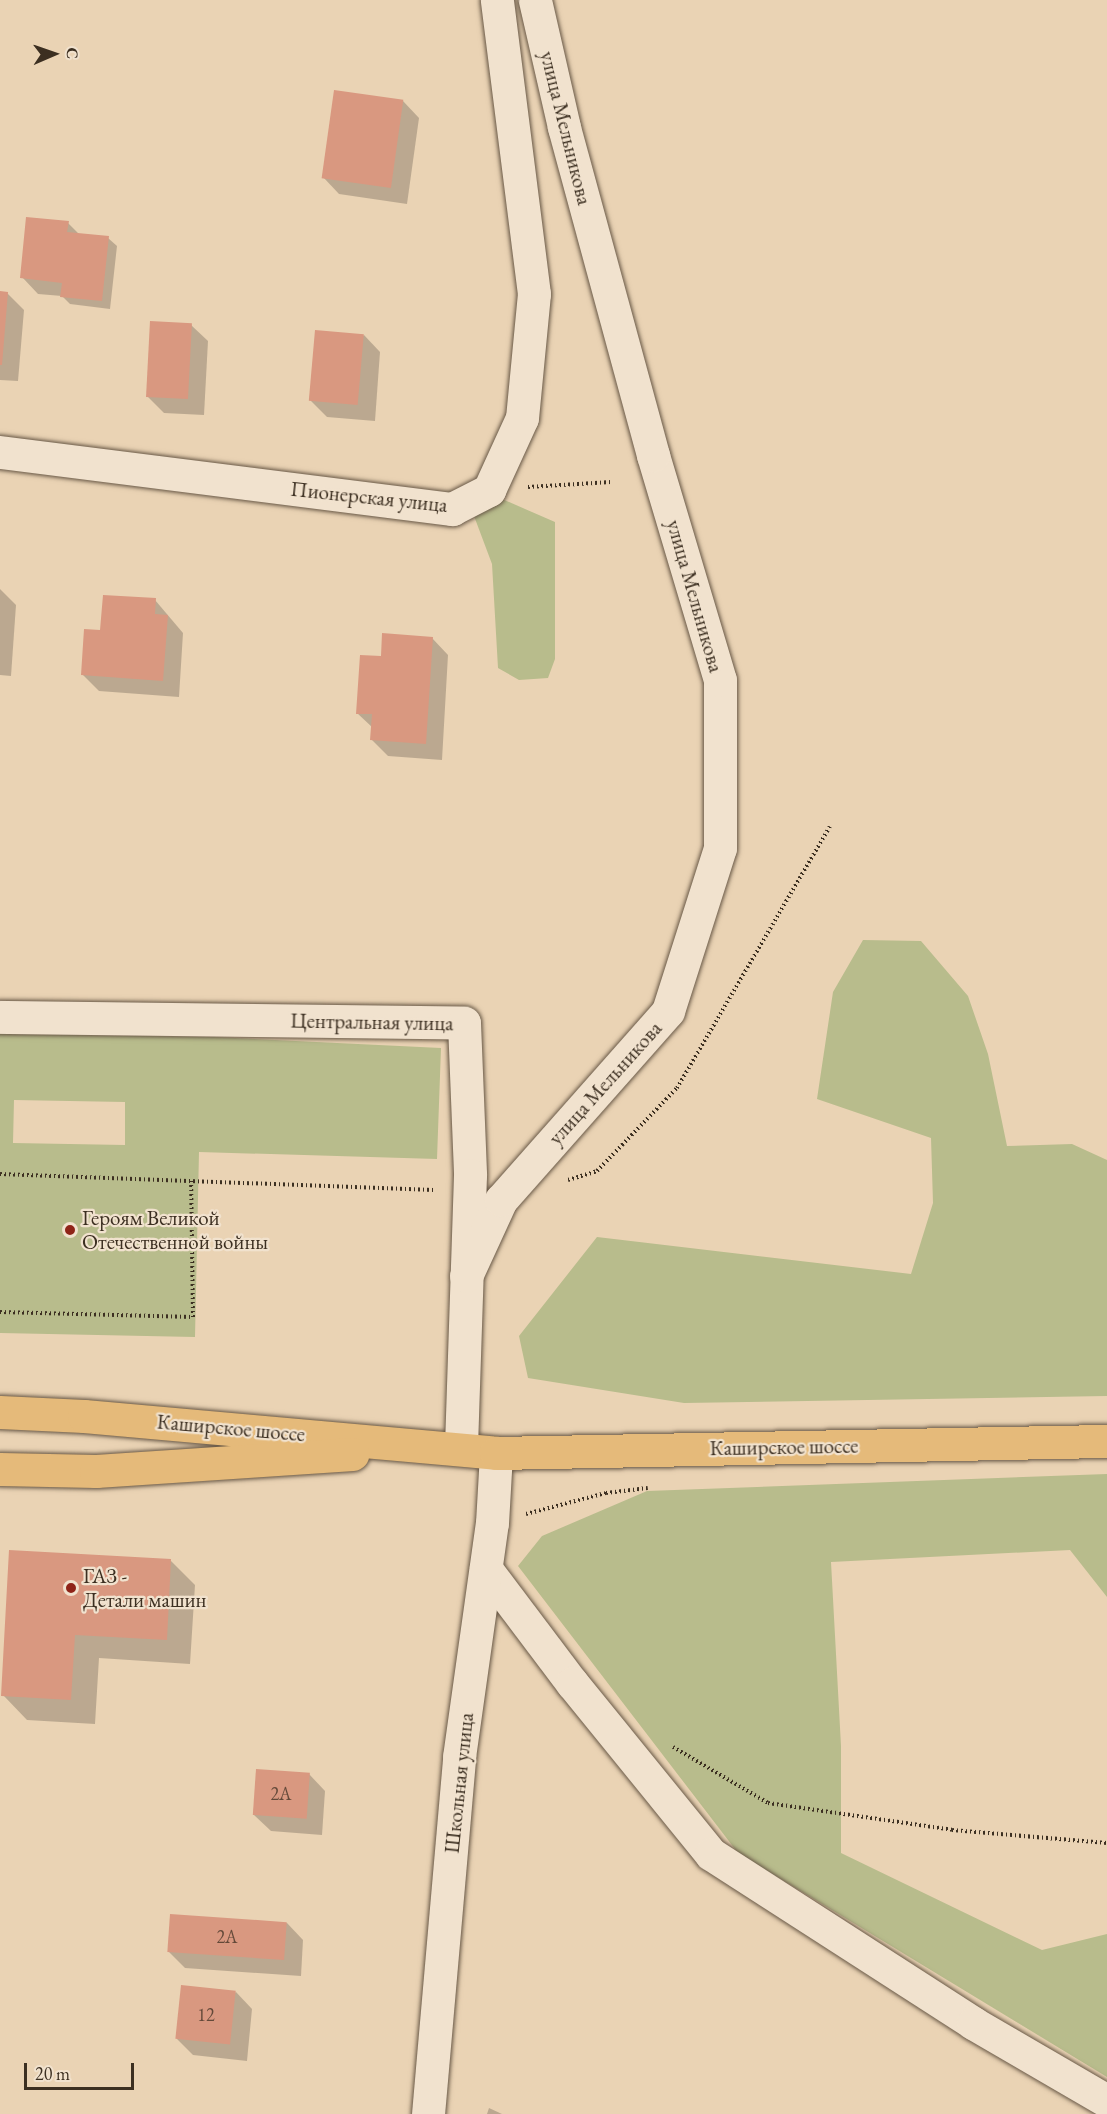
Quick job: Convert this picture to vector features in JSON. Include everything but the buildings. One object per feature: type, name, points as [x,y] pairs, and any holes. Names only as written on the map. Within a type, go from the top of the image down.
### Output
[{"type":"main road","name":"Каширское шоссе","points":[[0,1412],[461,1447],[496,1453],[1107,1441]]},
{"type":"main road","name":"Каширское шоссе","points":[[0,1469],[96,1472],[461,1447]]},
{"type":"street","points":[[489,490],[522,418],[534,294],[497,0]]},
{"type":"street","name":"улица Мельникова","points":[[466,1276],[501,1200],[668,1011],[720,848],[720,680],[564,127],[536,0]]},
{"type":"street","name":"Пионерская улица","points":[[0,452],[452,509],[489,490]]},
{"type":"street","name":"Центральная улица","points":[[0,1017],[464,1023],[470,1175],[461,1447]]},
{"type":"street","name":"Школьная улица","points":[[428,2114],[459,1757],[486,1569],[496,1453]]},
{"type":"street","points":[[486,1569],[572,1683],[711,1854],[973,2023],[1107,2101]]},
{"type":"path","points":[[489,490],[611,482]]},
{"type":"path","points":[[0,1174],[446,1190]]},
{"type":"path","points":[[0,1312],[193,1317],[191,1181]]},
{"type":"path","points":[[668,1744],[768,1803],[952,1830],[1107,1843]]},
{"type":"green space","points":[[502,499],[555,522],[555,659],[548,678],[519,680],[498,668],[492,564],[474,516]]},
{"type":"green space","points":[[863,940],[921,941],[968,996],[988,1054],[1007,1146],[1072,1144],[1107,1160],[1107,1396],[684,1403],[528,1378],[519,1336],[597,1237],[911,1274],[933,1203],[931,1138],[817,1099],[833,992]]},
{"type":"green space","points":[[0,1034],[214,1037],[441,1048],[437,1159],[199,1152],[195,1337],[0,1333]],"holes":[[[14,1100],[125,1102],[125,1145],[13,1143]]]},
{"type":"green space","points":[[1107,1474],[1107,1597],[1070,1550],[831,1562],[841,1746],[841,1853],[1042,1950],[1107,1934],[1107,2077],[738,1853],[518,1566],[542,1536],[647,1491]]},
{"type":"place","name":"Героям Великой Отечественной войны","points":[[70,1230]]},
{"type":"place","name":"ГАЗ - Детали машин","points":[[71,1588]]}]
